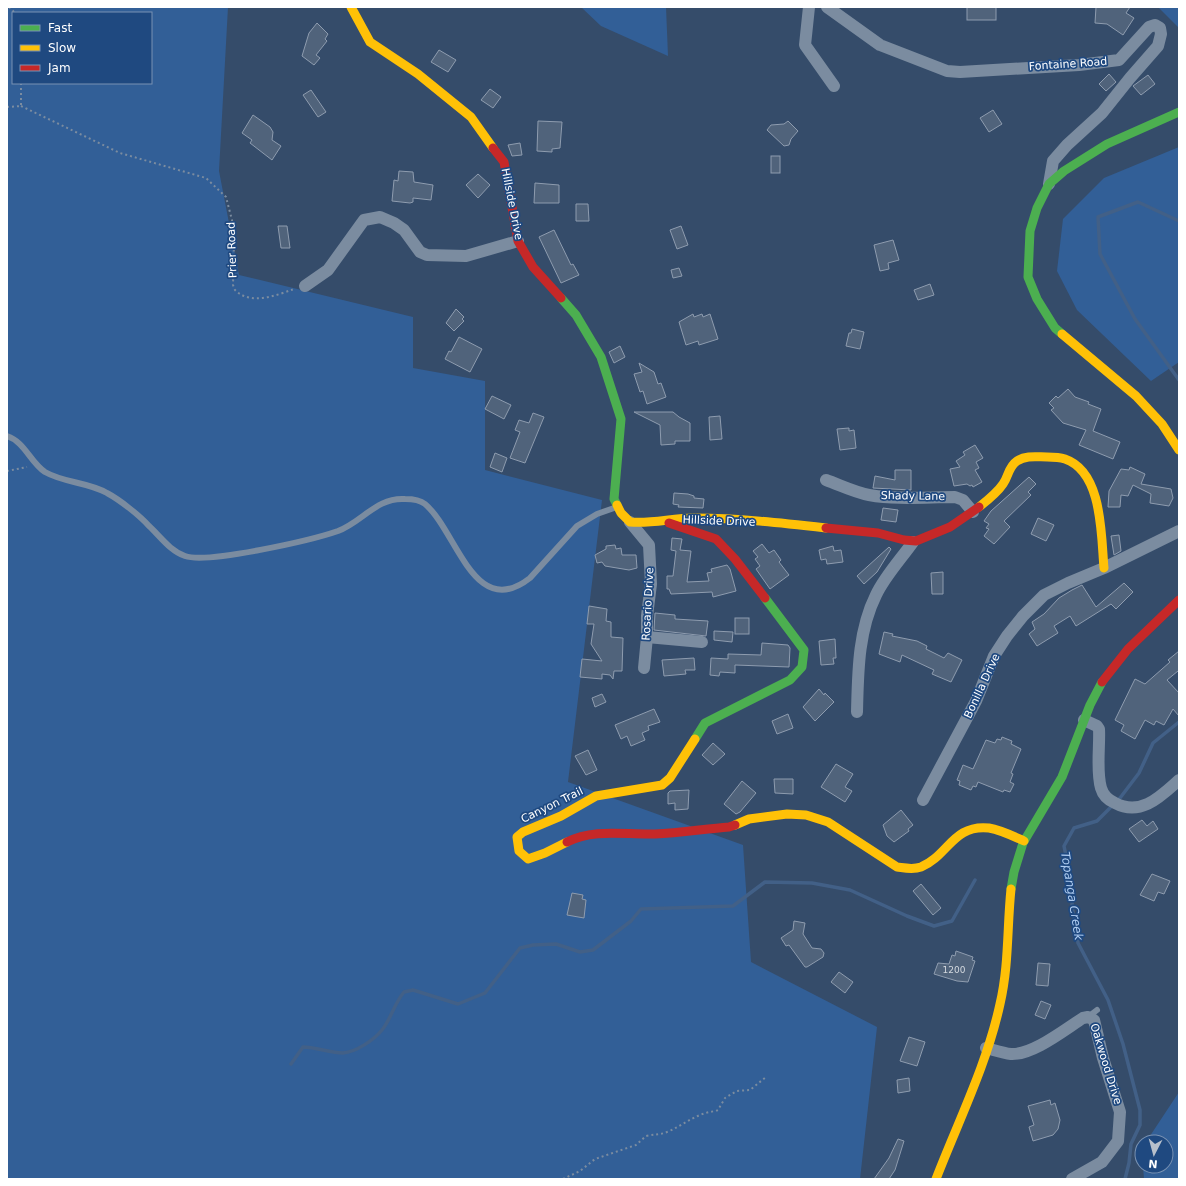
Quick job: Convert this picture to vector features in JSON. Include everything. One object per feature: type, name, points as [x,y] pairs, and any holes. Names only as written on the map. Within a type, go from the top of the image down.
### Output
[{"type":"street","name":"Hillside Drive","points":[[351,7],[370,42],[418,74],[471,117],[504,162],[518,241],[533,268],[576,315],[601,357],[621,419],[620,451],[614,490],[614,499],[617,507]]},
{"type":"street","points":[[808,7],[805,45],[834,86]]},
{"type":"street","name":"Fontaine Road","points":[[827,7],[880,45],[934,67],[960,72],[1079,65],[1119,60],[1149,27],[1155,25],[1160,28],[1161,34],[1158,46],[1102,113],[1067,145],[1053,161],[1049,184]]},
{"type":"street","points":[[1179,112],[1107,144],[1064,171],[1049,184],[1037,208],[1030,231],[1028,254],[1028,277],[1037,299],[1054,328],[1136,396],[1162,424],[1179,450]]},
{"type":"street","points":[[305,286],[328,270],[364,220],[380,217],[394,223],[404,230],[420,252],[427,255],[466,256],[518,241]]},
{"type":"street","points":[[857,712],[858,666],[866,621],[876,594],[913,542],[925,540],[939,533],[991,499],[1004,483],[1011,465],[1020,459],[1033,456],[1066,459],[1076,464],[1090,480],[1096,501],[1104,568],[1179,531]]},
{"type":"street","name":"Shady Lane","points":[[826,480],[856,492],[871,495],[903,498],[955,497],[963,500],[973,512]]},
{"type":"street","points":[[617,507],[630,522]]},
{"type":"street","name":"Hillside Drive","points":[[630,522],[642,524],[686,518],[720,518],[883,534],[913,542]]},
{"type":"street","name":"Canyon Trail","points":[[665,521],[716,538],[745,572],[804,650],[804,663],[801,671],[790,680],[705,723],[670,778],[662,784],[596,796],[561,816],[523,832],[517,837],[517,849],[521,855],[528,859],[545,853],[578,836],[595,833],[663,834],[729,826],[749,819],[787,814],[806,815],[828,822],[841,829],[897,867],[907,871],[916,870],[925,866],[955,837],[968,830],[983,828],[1001,830],[1024,841]]},
{"type":"street","name":"Rosario Drive","points":[[630,522],[649,545],[651,584],[647,616],[647,637],[644,668]]},
{"type":"street","name":"Bonilla Drive","points":[[923,800],[976,701],[994,656],[1007,636],[1044,595],[1104,568]]},
{"type":"street","points":[[936,1179],[986,1048],[1000,1006],[1007,967],[1011,887],[1015,866],[1024,841],[1063,776],[1084,720],[1102,682],[1123,653],[1155,625],[1179,600]]},
{"type":"street","points":[[647,637],[702,642]]},
{"type":"street","points":[[1084,720],[1097,726],[1099,729],[1100,784],[1106,797],[1113,802],[1126,807],[1138,807],[1150,803],[1179,780]]},
{"type":"street","name":"Oakwood Drive","points":[[986,1048],[1011,1054],[1025,1052],[1039,1046],[1092,1014],[1103,1058],[1120,1112],[1120,1129],[1118,1141],[1110,1154],[1102,1162],[1072,1179]]},
{"type":"lane","points":[[7,436],[19,442],[45,472],[107,493],[148,524],[167,545],[184,556],[201,558],[219,557],[339,531],[374,507],[388,501],[402,498],[424,503],[436,516],[460,556],[475,576],[487,587],[496,590],[506,590],[520,585],[530,578],[577,526],[596,514],[617,507]]},
{"type":"path","points":[[7,107],[21,106],[21,84]]},
{"type":"path","name":"Prier Road","points":[[21,106],[120,153],[206,178],[226,197],[232,220],[233,285],[238,293],[261,299],[305,286]]},
{"type":"path","points":[[7,471],[38,465]]},
{"type":"path","points":[[563,1179],[580,1171],[595,1159],[636,1145],[646,1136],[657,1136],[670,1131],[697,1116],[716,1112],[725,1098],[737,1091],[750,1090],[766,1077]]},
{"type":"shaded area","points":[[7,7],[228,7],[219,171],[239,275],[413,317],[413,368],[485,381],[485,470],[602,500],[568,782],[743,845],[751,962],[877,1027],[860,1179],[7,1179]]},
{"type":"shaded area","points":[[581,7],[666,7],[668,56],[601,26]]},
{"type":"shaded area","points":[[1158,7],[1179,7],[1179,28]]},
{"type":"shaded area","points":[[1179,147],[1179,362],[1151,381],[1077,310],[1057,271],[1063,219],[1104,178]]},
{"type":"shaded area","points":[[1179,1092],[1179,1179],[1144,1179],[1144,1174],[1174,1174],[1174,1134],[1151,1134]]},
{"type":"building","points":[[967,7],[996,7],[996,20],[967,20]]},
{"type":"building","points":[[1096,7],[1130,7],[1126,13],[1134,18],[1123,35],[1107,24],[1095,23]]},
{"type":"building","points":[[317,23],[328,34],[325,39],[327,41],[316,55],[320,58],[314,65],[302,56],[309,33]]},
{"type":"building","points":[[439,50],[456,60],[448,72],[431,62]]},
{"type":"building","points":[[1109,74],[1116,82],[1106,91],[1099,84]]},
{"type":"building","points":[[1148,75],[1155,84],[1141,95],[1133,86]]},
{"type":"building","points":[[490,89],[501,97],[493,108],[481,100]]},
{"type":"building","points":[[311,90],[326,112],[318,117],[303,95]]},
{"type":"building","points":[[993,110],[1002,124],[989,132],[980,118]]},
{"type":"building","points":[[253,115],[270,127],[273,132],[272,140],[281,146],[272,160],[250,143],[252,140],[242,133]]},
{"type":"building","points":[[538,121],[562,122],[560,148],[552,149],[552,152],[537,151]]},
{"type":"building","points":[[788,121],[798,131],[791,139],[789,145],[784,146],[767,130],[771,125],[784,124]]},
{"type":"building","points":[[520,143],[522,155],[512,156],[508,145]]},
{"type":"building","points":[[771,156],[780,156],[780,173],[771,173]]},
{"type":"building","points":[[399,171],[413,172],[414,182],[433,185],[431,200],[413,198],[413,202],[410,203],[392,201],[394,180],[398,181]]},
{"type":"building","points":[[478,174],[490,185],[478,198],[466,185]]},
{"type":"building","points":[[535,183],[559,185],[559,203],[534,203]]},
{"type":"building","points":[[576,204],[588,204],[589,221],[576,221]]},
{"type":"building","points":[[278,226],[287,226],[290,248],[281,248]]},
{"type":"building","points":[[681,226],[688,245],[677,249],[670,230]]},
{"type":"building","points":[[554,230],[571,265],[573,264],[579,275],[561,283],[539,237]]},
{"type":"building","points":[[893,240],[899,260],[888,263],[889,269],[880,271],[874,245]]},
{"type":"building","points":[[679,268],[682,276],[673,278],[671,270]]},
{"type":"building","points":[[930,284],[934,295],[918,300],[914,290]]},
{"type":"building","points":[[456,309],[464,317],[462,319],[464,321],[454,331],[446,323]]},
{"type":"building","points":[[693,314],[694,317],[702,314],[703,317],[710,314],[718,339],[699,345],[698,341],[686,345],[679,322]]},
{"type":"building","points":[[852,329],[864,332],[860,349],[846,346],[849,333],[851,333]]},
{"type":"building","points":[[459,337],[482,349],[470,372],[445,359],[449,351],[451,352]]},
{"type":"building","points":[[620,346],[625,357],[614,363],[609,352]]},
{"type":"building","points":[[639,363],[654,372],[658,384],[661,383],[666,397],[647,404],[643,391],[640,392],[634,374],[642,372]]},
{"type":"building","points":[[1068,389],[1075,397],[1089,402],[1088,404],[1101,409],[1093,431],[1120,442],[1113,459],[1079,445],[1086,430],[1063,423],[1051,410],[1054,408],[1049,403],[1056,396],[1058,398]]},
{"type":"building","points":[[492,396],[511,405],[504,419],[485,409]]},
{"type":"building","points":[[634,412],[673,412],[690,423],[690,441],[675,441],[675,444],[661,445],[660,425]]},
{"type":"building","points":[[533,413],[544,417],[525,463],[510,458],[520,432],[515,430],[519,420],[529,423]]},
{"type":"building","points":[[720,416],[722,439],[710,440],[709,417]]},
{"type":"building","points":[[849,428],[849,431],[854,430],[856,448],[840,450],[837,429]]},
{"type":"building","points":[[975,445],[983,458],[976,462],[979,468],[975,470],[982,482],[973,487],[972,485],[970,486],[967,484],[954,486],[950,469],[960,467],[956,461],[965,455],[963,452]]},
{"type":"building","points":[[495,453],[507,458],[502,472],[490,467]]},
{"type":"building","points":[[1130,467],[1145,474],[1141,484],[1171,489],[1173,498],[1169,506],[1150,503],[1151,494],[1133,485],[1128,496],[1121,495],[1120,507],[1108,507],[1109,491],[1121,469],[1129,470]]},
{"type":"building","points":[[895,470],[911,470],[911,490],[873,488],[875,476],[895,480]]},
{"type":"building","points":[[1029,477],[1036,484],[1028,492],[1031,495],[1004,521],[1010,527],[994,544],[984,536],[989,529],[986,528],[989,524],[984,521],[991,511]]},
{"type":"building","points":[[674,493],[688,494],[694,496],[694,498],[704,499],[703,508],[678,507],[679,505],[673,504]]},
{"type":"building","points":[[883,508],[898,510],[896,522],[881,520]]},
{"type":"building","points":[[1038,518],[1054,525],[1046,541],[1031,534]]},
{"type":"building","points":[[1119,535],[1121,551],[1114,555],[1111,536]]},
{"type":"building","points":[[672,538],[682,539],[680,550],[691,551],[687,582],[709,581],[707,573],[712,572],[711,569],[727,565],[730,569],[736,591],[713,597],[712,592],[671,594],[669,589],[667,589],[667,576],[673,576],[676,551],[671,550]]},
{"type":"building","points":[[762,544],[769,553],[774,550],[781,560],[779,562],[789,575],[770,589],[756,569],[760,566],[755,559],[758,557],[753,551]]},
{"type":"building","points":[[615,545],[616,549],[621,548],[622,555],[636,555],[637,568],[629,570],[605,566],[602,562],[597,563],[595,555],[606,549],[606,546]]},
{"type":"building","points":[[833,546],[834,551],[841,550],[843,562],[827,564],[826,559],[821,560],[819,550]]},
{"type":"building","points":[[889,547],[891,549],[877,572],[864,584],[857,576]]},
{"type":"building","points":[[943,572],[943,594],[932,594],[931,573]]},
{"type":"building","points":[[1124,583],[1133,592],[1116,609],[1111,604],[1076,626],[1070,616],[1054,626],[1058,633],[1037,646],[1029,634],[1035,629],[1032,622],[1044,614],[1059,598],[1072,590],[1082,585],[1096,607]]},
{"type":"building","points":[[589,606],[607,609],[606,621],[611,622],[611,637],[623,638],[622,671],[614,671],[613,679],[610,675],[602,674],[602,679],[580,677],[582,659],[602,661],[591,644],[594,624],[587,624]]},
{"type":"building","points":[[655,613],[675,615],[675,619],[708,621],[706,636],[654,630]]},
{"type":"building","points":[[735,618],[749,618],[749,634],[735,634]]},
{"type":"building","points":[[714,631],[733,632],[732,642],[714,640]]},
{"type":"building","points":[[884,632],[893,634],[892,636],[917,641],[927,646],[926,649],[944,658],[948,653],[962,660],[951,682],[932,674],[934,670],[902,655],[900,662],[879,654]]},
{"type":"building","points":[[835,639],[836,658],[833,658],[834,664],[821,665],[819,641]]},
{"type":"building","points":[[762,643],[788,645],[790,648],[789,667],[735,665],[735,673],[720,672],[719,676],[710,675],[711,658],[728,659],[728,654],[761,655]]},
{"type":"building","points":[[1179,651],[1179,673],[1178,671],[1167,680],[1179,693],[1179,716],[1173,709],[1164,725],[1156,721],[1154,725],[1145,720],[1135,739],[1121,731],[1124,725],[1115,720],[1135,679],[1145,684],[1170,662],[1168,660]]},
{"type":"building","points":[[694,658],[695,670],[685,670],[686,674],[664,676],[662,660]]},
{"type":"building","points":[[819,689],[824,695],[825,693],[834,702],[815,721],[803,707]]},
{"type":"building","points":[[602,694],[606,702],[595,707],[592,698]]},
{"type":"building","points":[[654,709],[660,722],[648,726],[649,730],[642,733],[645,740],[631,746],[627,736],[621,739],[615,725]]},
{"type":"building","points":[[788,714],[793,728],[777,734],[772,721]]},
{"type":"building","points":[[1002,737],[1012,741],[1011,744],[1021,749],[1011,773],[1013,774],[1010,782],[1014,784],[1010,792],[1004,790],[1003,792],[978,782],[976,787],[973,786],[971,790],[959,785],[960,781],[957,780],[963,765],[973,769],[986,740],[995,743],[997,739],[1001,740]]},
{"type":"building","points":[[713,743],[725,754],[713,765],[702,755]]},
{"type":"building","points":[[588,750],[597,770],[586,775],[575,756]]},
{"type":"building","points":[[836,764],[853,774],[845,787],[852,791],[845,802],[821,787]]},
{"type":"building","points":[[774,779],[793,779],[793,794],[775,793]]},
{"type":"building","points":[[742,781],[756,793],[740,812],[736,814],[724,804]]},
{"type":"building","points":[[689,790],[688,809],[675,810],[675,803],[668,804],[668,793],[670,791]]},
{"type":"building","points":[[901,810],[913,825],[908,829],[909,831],[894,842],[887,836],[883,825]]},
{"type":"building","points":[[1142,820],[1147,826],[1153,821],[1158,829],[1139,842],[1129,829]]},
{"type":"building","points":[[1152,874],[1170,881],[1164,894],[1158,892],[1154,901],[1140,895]]},
{"type":"building","points":[[921,884],[941,908],[933,915],[913,891]]},
{"type":"building","points":[[572,893],[583,895],[582,899],[586,900],[584,918],[567,915]]},
{"type":"building","points":[[794,921],[805,923],[803,934],[812,948],[821,949],[824,953],[823,957],[807,967],[805,967],[789,945],[786,946],[781,938],[793,930]]},
{"type":"building","points":[[956,951],[973,957],[972,960],[975,961],[968,982],[957,981],[934,974],[938,963],[949,964],[952,955],[955,956]]},
{"type":"building","points":[[1038,963],[1050,964],[1048,986],[1036,985]]},
{"type":"building","points":[[839,972],[853,982],[845,993],[831,982]]},
{"type":"building","points":[[1041,1001],[1051,1005],[1045,1019],[1035,1015]]},
{"type":"building","points":[[909,1037],[925,1042],[917,1066],[900,1061]]},
{"type":"building","points":[[909,1078],[910,1091],[898,1093],[897,1080]]},
{"type":"building","points":[[1050,1100],[1051,1105],[1055,1103],[1060,1120],[1058,1129],[1053,1135],[1033,1141],[1029,1127],[1034,1125],[1028,1106]]},
{"type":"building","points":[[898,1139],[904,1141],[895,1170],[889,1179],[874,1179],[889,1158]]},
{"type":"waterway","name":"Topanga Creek","points":[[1179,221],[1138,202],[1098,217],[1100,254],[1135,319],[1179,380]]},
{"type":"waterway","name":"Topanga Creek","points":[[1125,1179],[1129,1163],[1131,1144],[1140,1125],[1140,1110],[1123,1044],[1108,1000],[1078,943],[1072,905],[1073,892],[1064,846],[1074,828],[1097,821],[1120,798],[1139,773],[1153,743],[1179,722]]},
{"type":"waterway","points":[[291,1064],[303,1047],[343,1053],[364,1045],[382,1030],[404,992],[413,990],[458,1004],[485,993],[520,948],[533,945],[556,944],[580,952],[593,950],[631,921],[641,909],[733,906],[765,882],[812,883],[850,890],[907,916],[934,926],[952,921],[975,880]]},
{"type":"traffic: fast","points":[[1062,334],[1055,328],[1037,299],[1028,277],[1030,231],[1037,208],[1049,184],[1064,171],[1107,144],[1179,112]]},
{"type":"traffic: fast","points":[[561,298],[576,315],[601,357],[621,419],[614,499],[617,505]]},
{"type":"traffic: fast","points":[[695,739],[705,723],[790,680],[802,667],[804,650],[765,598]]},
{"type":"traffic: fast","points":[[1011,889],[1014,872],[1023,843],[1062,777],[1090,705],[1102,682]]},
{"type":"traffic: slow","points":[[351,7],[370,42],[418,74],[471,117],[493,148]]},
{"type":"traffic: slow","points":[[1062,334],[1136,396],[1162,424],[1179,450]]},
{"type":"traffic: slow","points":[[979,507],[1001,487],[1014,463],[1020,459],[1032,457],[1056,457],[1065,459],[1077,466],[1087,477],[1093,491],[1098,506],[1104,568]]},
{"type":"traffic: slow","points":[[617,505],[621,513],[630,522],[710,518],[760,521],[826,528]]},
{"type":"traffic: slow","points":[[567,842],[545,853],[528,859],[519,851],[517,837],[523,832],[561,816],[596,796],[662,785],[670,778],[695,739]]},
{"type":"traffic: slow","points":[[735,825],[749,819],[787,814],[806,815],[828,822],[897,867],[909,868],[921,867],[930,862],[959,836],[967,831],[977,828],[993,829],[1007,833],[1024,841]]},
{"type":"traffic: slow","points":[[936,1179],[980,1071],[988,1049],[1000,1004],[1005,975],[1011,889]]},
{"type":"traffic: jam","points":[[493,148],[504,162],[518,241],[533,267],[561,298]]},
{"type":"traffic: jam","points":[[826,528],[878,533],[904,540],[916,541],[950,527],[979,507]]},
{"type":"traffic: jam","points":[[669,523],[716,539],[735,559],[765,598]]},
{"type":"traffic: jam","points":[[1102,682],[1128,649],[1179,600]]},
{"type":"traffic: jam","points":[[567,842],[588,835],[610,833],[664,833],[729,827],[735,825]]}]
